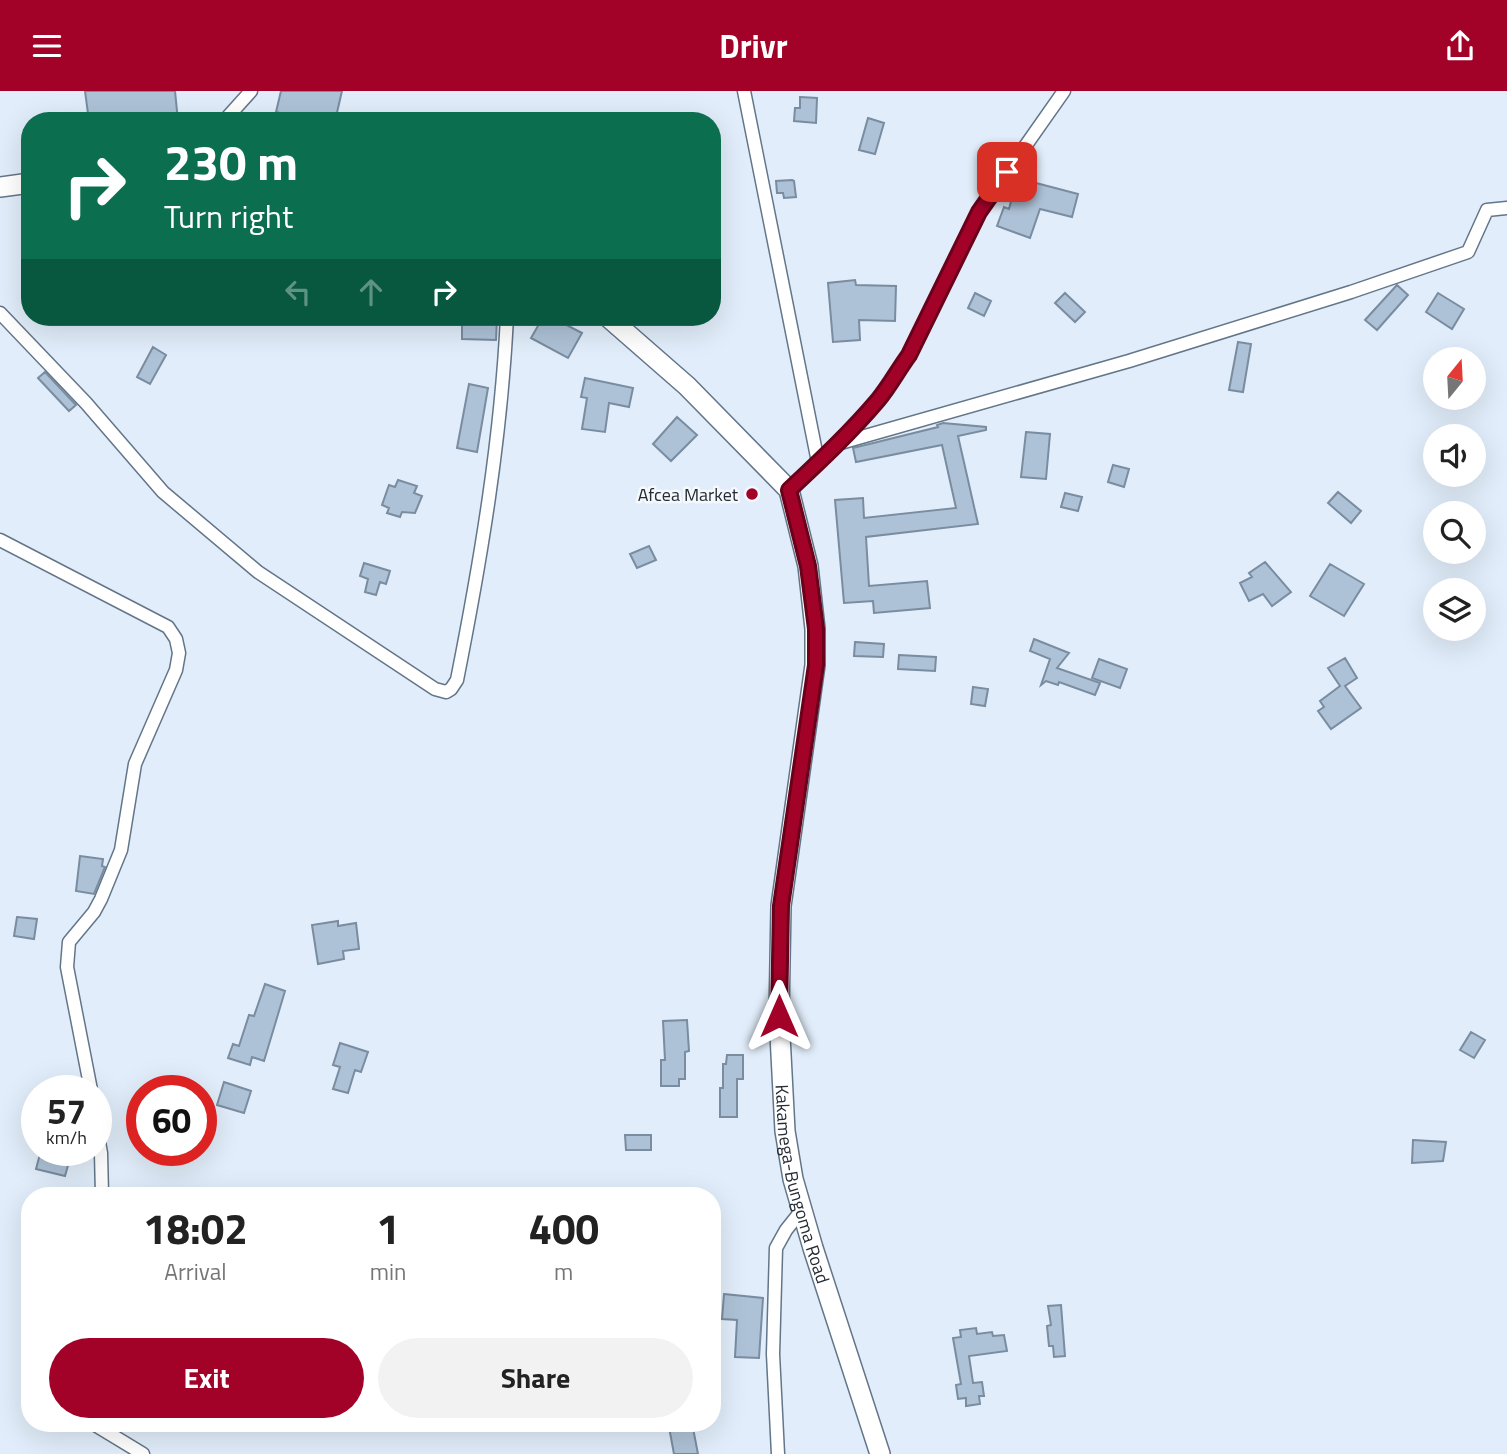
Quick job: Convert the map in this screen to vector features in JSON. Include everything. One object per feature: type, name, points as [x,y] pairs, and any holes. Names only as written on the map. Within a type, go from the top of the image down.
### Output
[{"type":"main road","points":[[0,187],[21,184]]},
{"type":"main road","points":[[618,326],[687,386],[789,490]]},
{"type":"main road","name":"Kakamega-Bungoma Road","points":[[789,490],[808,566],[816,629],[816,665],[781,906],[779,1016],[785,1131],[793,1179],[802,1210],[880,1454]]},
{"type":"street","points":[[232,112],[251,91]]},
{"type":"street","points":[[744,91],[818,462]]},
{"type":"street","points":[[789,490],[837,445],[879,399],[909,355],[979,212],[1063,91]]},
{"type":"street","points":[[837,445],[1129,361],[1351,292],[1468,252],[1486,211],[1507,208]]},
{"type":"street","points":[[0,313],[86,403],[173,501],[258,572],[435,689],[446,692],[452,689],[457,680],[477,579],[498,428],[506,326]]},
{"type":"street","points":[[0,540],[168,627],[176,639],[179,653],[176,670],[135,764],[121,851],[94,912],[69,942],[67,967],[88,1075]]},
{"type":"street","points":[[101,1166],[102,1187]]},
{"type":"street","points":[[778,1454],[773,1354],[776,1248],[802,1210]]},
{"type":"street","points":[[107,1432],[143,1454]]},
{"type":"building","points":[[85,91],[175,91],[177,112],[88,112]]},
{"type":"building","points":[[281,91],[342,91],[337,112],[276,112]]},
{"type":"building","points":[[800,97],[817,98],[816,123],[794,121],[795,108],[800,108]]},
{"type":"building","points":[[868,118],[884,123],[875,154],[859,150]]},
{"type":"building","points":[[1017,178],[1078,194],[1072,217],[1040,209],[1030,238],[997,226],[1004,207],[1009,209]]},
{"type":"building","points":[[792,180],[796,197],[784,198],[783,193],[777,193],[776,181]]},
{"type":"building","points":[[855,280],[856,285],[896,286],[895,321],[859,320],[860,340],[833,342],[828,283]]},
{"type":"building","points":[[1397,285],[1408,295],[1377,330],[1365,320]]},
{"type":"building","points":[[975,293],[991,301],[984,316],[968,308]]},
{"type":"building","points":[[1065,293],[1085,312],[1075,322],[1055,303]]},
{"type":"building","points":[[1438,293],[1464,309],[1452,329],[1426,312]]},
{"type":"building","points":[[462,326],[497,326],[496,340],[462,339]]},
{"type":"building","points":[[538,326],[568,326],[582,333],[568,358],[531,338]]},
{"type":"building","points":[[1238,342],[1251,344],[1243,392],[1229,390]]},
{"type":"building","points":[[153,347],[166,355],[150,384],[137,377]]},
{"type":"building","points":[[45,372],[76,405],[69,411],[38,378]]},
{"type":"building","points":[[585,378],[633,388],[629,407],[609,403],[605,432],[582,429],[587,398],[581,397]]},
{"type":"building","points":[[469,384],[488,388],[477,452],[457,448]]},
{"type":"building","points":[[677,417],[697,435],[671,461],[653,444]]},
{"type":"building","points":[[943,423],[986,427],[986,430],[958,436],[978,524],[866,537],[869,586],[927,581],[930,608],[874,613],[873,601],[844,603],[835,500],[863,498],[864,518],[956,508],[942,445],[856,462],[853,448],[938,427],[937,425]]},
{"type":"building","points":[[1026,432],[1050,434],[1046,479],[1021,477]]},
{"type":"building","points":[[1113,465],[1129,469],[1124,487],[1108,482]]},
{"type":"building","points":[[398,480],[417,486],[414,493],[422,496],[415,513],[402,512],[400,517],[387,513],[389,508],[382,505],[389,485],[395,487]]},
{"type":"building","points":[[1338,492],[1361,511],[1351,523],[1328,503]]},
{"type":"building","points":[[1065,493],[1082,497],[1078,511],[1061,507]]},
{"type":"building","points":[[649,546],[656,560],[637,568],[630,554]]},
{"type":"building","points":[[1265,562],[1291,592],[1272,606],[1263,594],[1249,601],[1240,583],[1252,577],[1249,573]]},
{"type":"building","points":[[364,563],[390,571],[386,584],[380,582],[376,595],[365,592],[368,579],[360,576]]},
{"type":"building","points":[[1330,564],[1364,584],[1344,616],[1310,596]]},
{"type":"building","points":[[1034,639],[1069,653],[1057,668],[1100,683],[1095,695],[1059,682],[1058,685],[1046,681],[1041,685],[1050,659],[1030,651]]},
{"type":"building","points":[[855,642],[884,644],[883,657],[854,656]]},
{"type":"building","points":[[899,655],[936,657],[935,671],[898,669]]},
{"type":"building","points":[[1345,658],[1357,678],[1345,686],[1361,708],[1331,729],[1318,711],[1324,707],[1320,701],[1340,686],[1328,668]]},
{"type":"building","points":[[1099,659],[1127,669],[1120,688],[1092,678]]},
{"type":"building","points":[[973,687],[988,689],[985,706],[971,704]]},
{"type":"building","points":[[80,856],[103,859],[102,866],[105,867],[94,894],[76,891]]},
{"type":"building","points":[[17,917],[37,919],[34,939],[14,936]]},
{"type":"building","points":[[338,921],[338,926],[356,923],[359,949],[343,951],[344,959],[318,964],[312,925]]},
{"type":"building","points":[[265,984],[285,991],[264,1061],[252,1057],[250,1065],[228,1058],[233,1044],[239,1046],[249,1015],[254,1016]]},
{"type":"building","points":[[687,1020],[689,1051],[685,1052],[685,1079],[679,1079],[679,1086],[661,1086],[661,1060],[665,1060],[663,1021]]},
{"type":"building","points":[[1471,1032],[1485,1040],[1474,1058],[1460,1050]]},
{"type":"building","points":[[340,1043],[368,1052],[361,1072],[355,1070],[348,1093],[333,1089],[340,1067],[333,1065]]},
{"type":"building","points":[[727,1055],[743,1055],[743,1079],[737,1079],[737,1117],[720,1117],[720,1088],[723,1088],[723,1064],[726,1064]]},
{"type":"building","points":[[224,1082],[251,1091],[244,1113],[217,1105]]},
{"type":"building","points":[[625,1135],[651,1135],[651,1150],[626,1150]]},
{"type":"building","points":[[1413,1140],[1446,1142],[1443,1161],[1412,1163]]},
{"type":"building","points":[[37,1166],[68,1166],[65,1176],[36,1169]]},
{"type":"building","points":[[724,1294],[763,1298],[759,1358],[735,1357],[737,1320],[722,1319]]},
{"type":"building","points":[[1061,1305],[1065,1356],[1054,1357],[1053,1346],[1049,1346],[1047,1326],[1051,1325],[1048,1306]]},
{"type":"building","points":[[976,1328],[977,1334],[992,1332],[993,1336],[1004,1335],[1007,1351],[969,1356],[973,1383],[982,1382],[984,1396],[979,1396],[980,1404],[966,1406],[966,1398],[958,1399],[956,1385],[961,1384],[953,1338],[961,1337],[960,1330]]},
{"type":"building","points":[[670,1432],[694,1432],[698,1454],[674,1454]]},
{"type":"place","name":"Afcea Market","points":[[752,494]]},
{"type":"route","points":[[779,1016],[781,906],[816,665],[816,629],[808,566],[789,490],[837,445],[879,399],[909,355],[979,212],[1007,172]]}]
